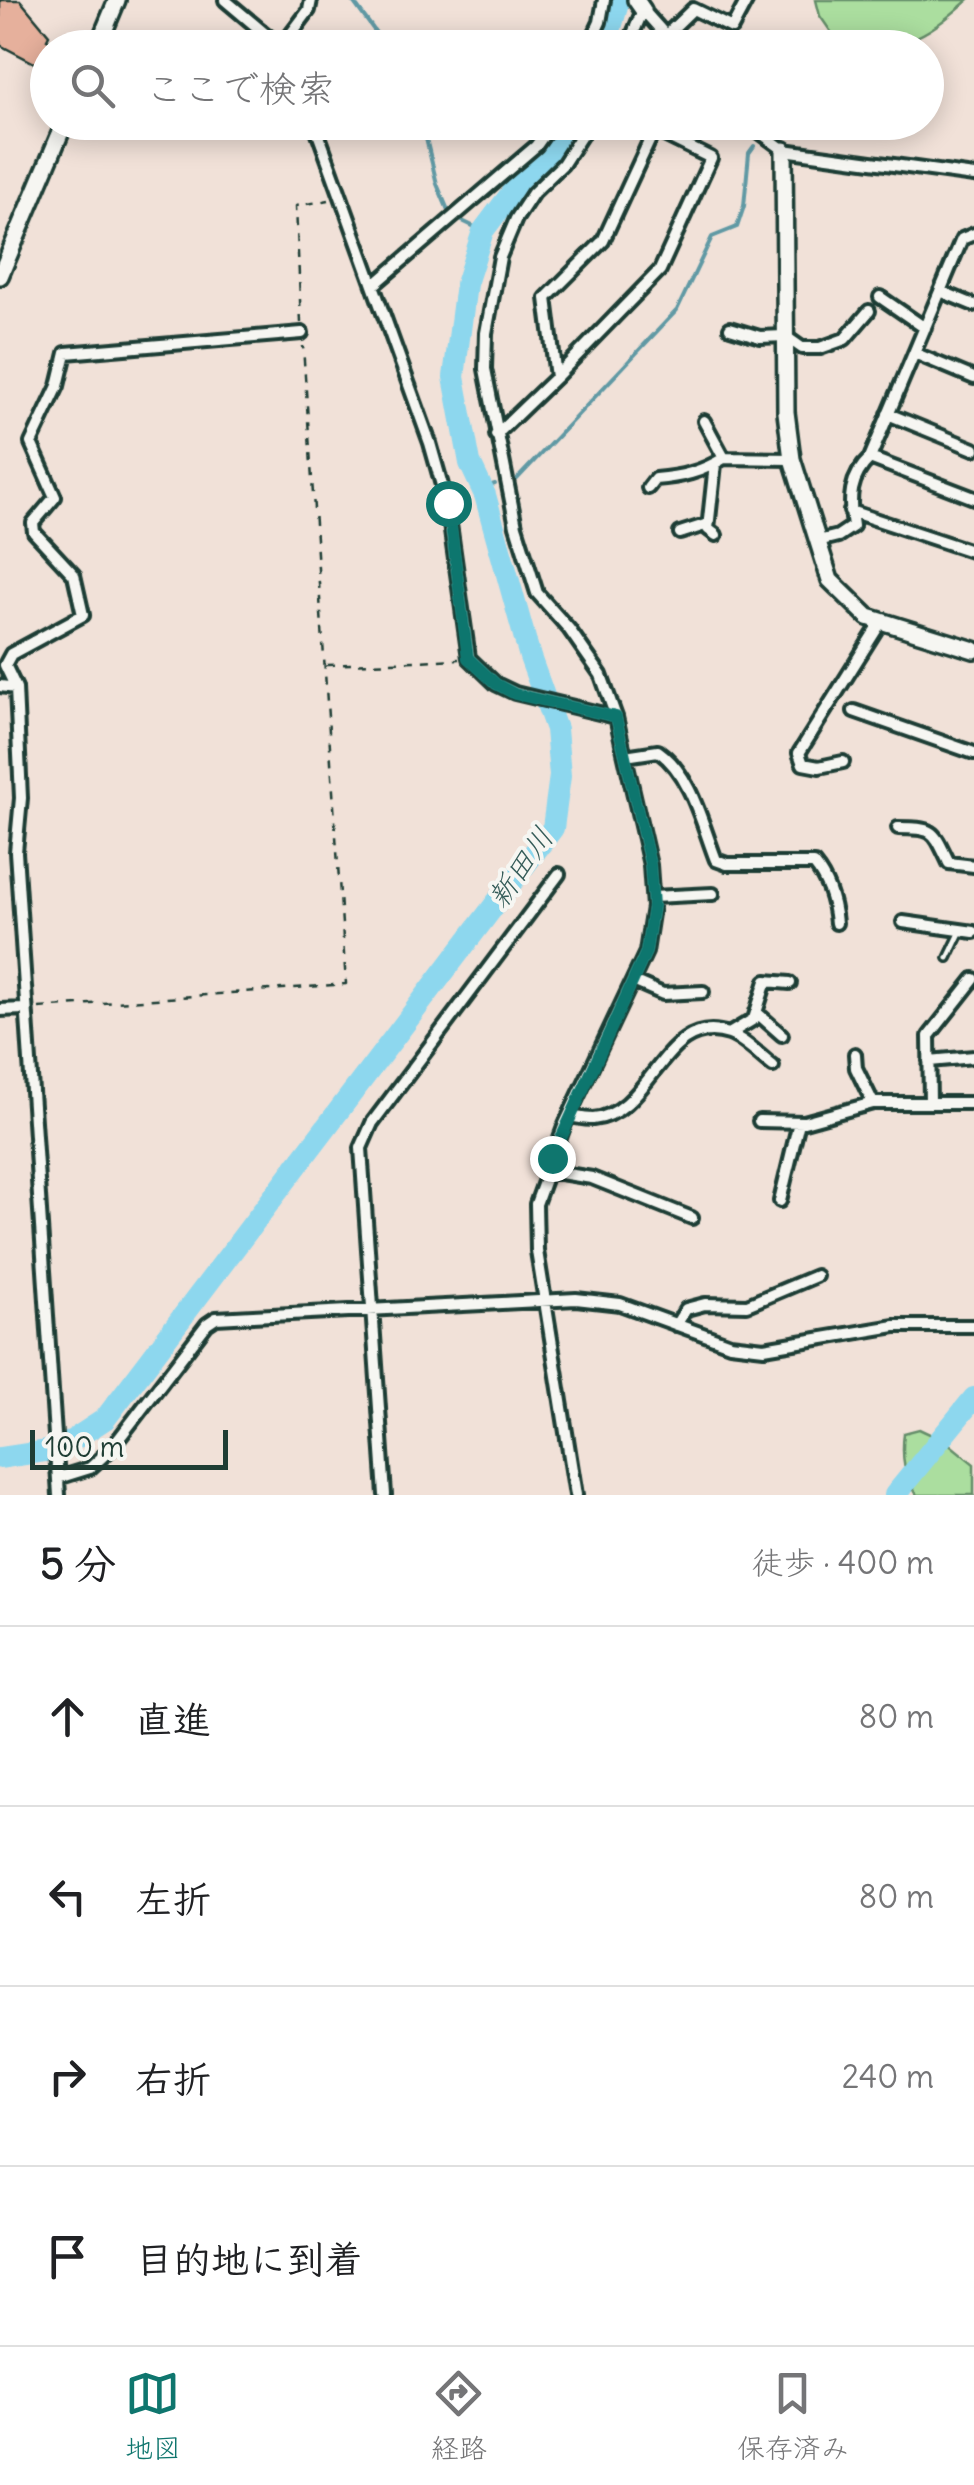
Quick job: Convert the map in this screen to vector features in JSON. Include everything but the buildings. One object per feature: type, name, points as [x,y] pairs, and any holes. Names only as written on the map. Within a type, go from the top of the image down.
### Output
[{"type":"street","points":[[104,30],[117,0]]},
{"type":"street","points":[[225,0],[261,30]]},
{"type":"street","points":[[294,30],[309,10],[311,0]]},
{"type":"street","points":[[596,30],[604,0]]},
{"type":"street","points":[[670,30],[693,9],[732,28],[747,0]]},
{"type":"street","points":[[639,5],[662,30]]},
{"type":"street","points":[[632,30],[639,5]]},
{"type":"street","points":[[0,276],[57,140]]},
{"type":"street","points":[[320,140],[448,503],[468,658],[496,684],[515,694],[616,717]]},
{"type":"street","points":[[374,286],[540,140]]},
{"type":"street","points":[[576,1495],[537,1251],[536,1204],[569,1116],[646,952],[652,897],[650,864],[616,717],[601,675],[569,629],[537,593],[516,526],[485,369],[486,333],[500,258],[516,219],[533,193],[564,164],[579,140]]},
{"type":"street","points":[[556,377],[546,298],[603,241],[650,140]]},
{"type":"street","points":[[496,435],[660,270],[711,158],[680,140]]},
{"type":"street","points":[[770,140],[784,150],[974,176]]},
{"type":"street","points":[[784,150],[786,412],[792,459],[830,580],[868,617],[974,650]]},
{"type":"street","points":[[818,541],[838,536],[853,526],[848,498],[859,469],[870,458],[962,239],[974,234]]},
{"type":"street","points":[[940,291],[974,305]]},
{"type":"street","points":[[880,296],[925,328]]},
{"type":"street","points":[[730,328],[760,337],[785,336],[802,348],[820,348],[845,339],[869,311]]},
{"type":"street","points":[[59,1495],[24,1009],[16,852],[21,798],[16,688],[5,665],[11,654],[83,614],[74,575],[34,532],[33,523],[56,497],[31,443],[58,386],[66,352],[302,333]]},
{"type":"street","points":[[914,353],[974,378]]},
{"type":"street","points":[[888,414],[974,449]]},
{"type":"street","points":[[680,534],[712,529],[719,461],[704,421]]},
{"type":"street","points":[[870,458],[974,498]]},
{"type":"street","points":[[647,482],[677,478],[719,461],[792,459]]},
{"type":"street","points":[[850,511],[974,552]]},
{"type":"street","points":[[842,762],[803,764],[799,752],[880,622]]},
{"type":"street","points":[[0,686],[16,688]]},
{"type":"street","points":[[854,711],[974,753]]},
{"type":"street","points":[[626,756],[658,751],[672,760],[687,786],[716,860],[727,864],[814,864],[834,903],[836,923]]},
{"type":"street","points":[[898,828],[926,828],[935,833],[949,863],[974,866]]},
{"type":"street","points":[[385,1495],[361,1148],[372,1123],[558,874]]},
{"type":"street","points":[[652,897],[713,894]]},
{"type":"street","points":[[903,922],[974,932]]},
{"type":"street","points":[[930,1103],[929,1036],[974,980]]},
{"type":"street","points":[[633,981],[663,994],[703,992]]},
{"type":"street","points":[[729,1034],[754,1019],[766,981],[790,983]]},
{"type":"street","points":[[0,1010],[24,1009]]},
{"type":"street","points":[[756,1012],[782,1035]]},
{"type":"street","points":[[569,1116],[595,1119],[623,1105],[645,1086],[667,1054],[689,1036],[708,1029],[729,1034],[773,1066]]},
{"type":"street","points":[[855,1054],[856,1068],[873,1102]]},
{"type":"street","points":[[929,1061],[974,1057]]},
{"type":"street","points":[[760,1120],[799,1122],[873,1102],[974,1103]]},
{"type":"street","points":[[780,1202],[799,1122]]},
{"type":"street","points":[[548,1171],[592,1178],[672,1204],[692,1218]]},
{"type":"street","points":[[676,1325],[686,1309],[705,1304],[747,1305],[816,1276]]},
{"type":"street","points":[[58,1478],[90,1468],[111,1449],[207,1324],[216,1318],[576,1298],[620,1304],[730,1344],[764,1348],[895,1326],[974,1326]]},
{"type":"lane","points":[[948,958],[961,930]]},
{"type":"path","points":[[24,1009],[346,984],[296,206],[340,198]]},
{"type":"path","points":[[325,665],[468,658]]},
{"type":"green space","points":[[816,0],[968,0],[929,30],[830,30],[820,16]]},
{"type":"green space","points":[[919,1429],[947,1442],[974,1464],[974,1495],[917,1495],[906,1473],[903,1442],[904,1433]]},
{"type":"waterway","points":[[352,0],[374,30]]},
{"type":"waterway","name":"新田川","points":[[610,30],[619,0]]},
{"type":"waterway","points":[[426,140],[437,184],[450,215],[483,231]]},
{"type":"waterway","name":"新田川","points":[[0,1458],[59,1449],[105,1419],[553,828],[560,776],[556,729],[530,657],[485,495],[470,463],[454,377],[466,284],[483,231],[519,183],[561,140]]},
{"type":"waterway","points":[[517,479],[677,310],[712,237],[737,227],[744,206],[749,153],[754,146]]},
{"type":"waterway","points":[[482,488],[495,484]]},
{"type":"waterway","points":[[895,1495],[974,1398]]},
{"type":"route","points":[[448,503],[468,658],[496,684],[515,694],[616,717],[650,864],[653,906],[646,952],[552,1158]]}]
